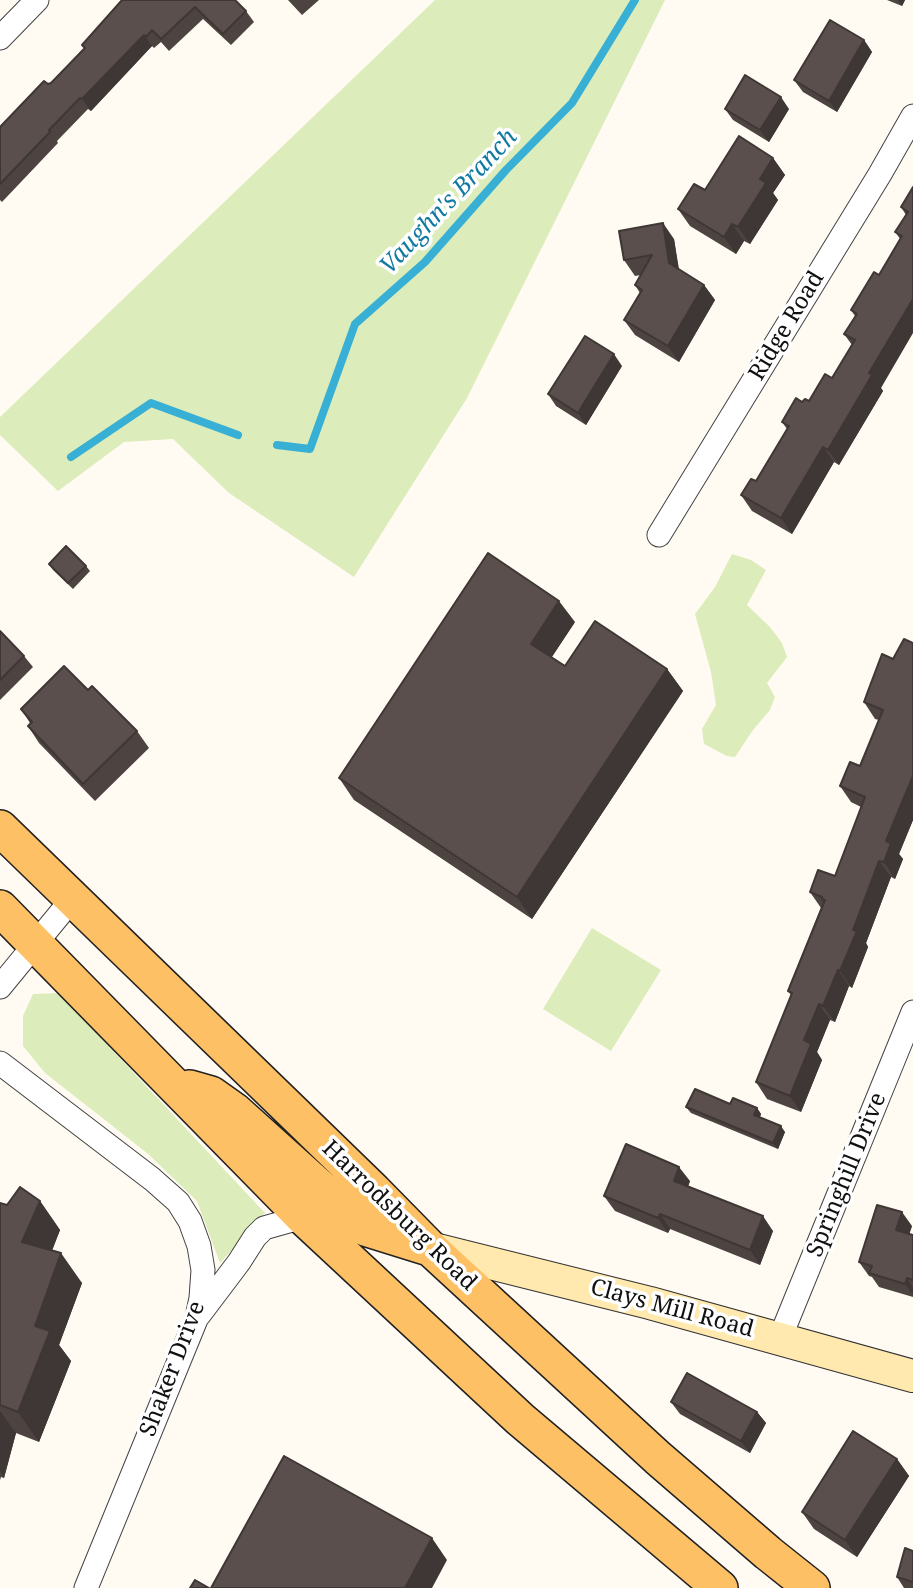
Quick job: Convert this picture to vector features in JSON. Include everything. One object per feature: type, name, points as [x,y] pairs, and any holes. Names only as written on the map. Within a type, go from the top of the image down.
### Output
[{"type":"main road","name":"Harrodsburg Road","points":[[0,828],[430,1248],[641,1443],[812,1588]]},
{"type":"main road","points":[[0,908],[303,1217],[520,1419],[720,1588]]},
{"type":"main road","points":[[174,1084],[211,1094],[235,1111],[365,1228],[430,1248]]},
{"type":"main road","name":"Clays Mill Road","points":[[430,1248],[780,1338],[913,1376]]},
{"type":"street","points":[[0,38],[37,0]]},
{"type":"street","name":"Ridge Road","points":[[659,535],[913,116]]},
{"type":"street","points":[[0,987],[73,898]]},
{"type":"street","name":"Springhill Drive","points":[[780,1338],[913,1012]]},
{"type":"street","name":"Shaker Drive","points":[[0,1063],[152,1179],[178,1202],[190,1221],[199,1246],[203,1270],[197,1317],[86,1588]]},
{"type":"street","points":[[197,1317],[239,1262],[254,1237],[264,1228],[303,1217]]},
{"type":"green space","points":[[435,0],[665,0],[467,398],[354,577],[229,493],[173,439],[124,442],[58,491],[0,435],[0,417]]},
{"type":"green space","points":[[732,554],[751,560],[766,570],[747,605],[770,627],[782,643],[787,657],[767,683],[775,697],[770,710],[735,757],[727,756],[704,744],[702,729],[716,705],[711,672],[695,614],[715,587]]},
{"type":"green space","points":[[592,928],[661,970],[611,1051],[543,1009]]},
{"type":"green space","points":[[59,993],[265,1213],[220,1263],[197,1201],[147,1153],[45,1073],[23,1046],[23,1016],[33,994]]},
{"type":"building","points":[[122,0],[235,0],[246,11],[223,34],[195,7],[161,39],[152,30],[146,37],[144,35],[49,130],[0,184],[0,127],[44,81],[51,83],[85,48],[82,45]]},
{"type":"building","points":[[830,20],[864,40],[829,101],[794,80]]},
{"type":"building","points":[[745,75],[781,97],[760,130],[725,109]]},
{"type":"building","points":[[739,136],[773,158],[760,179],[766,183],[738,227],[732,224],[724,237],[678,209],[694,184],[705,190]]},
{"type":"building","points":[[913,187],[913,299],[828,450],[823,447],[781,518],[741,495],[751,479],[756,481],[789,426],[782,422],[796,398],[802,402],[805,399],[809,401],[825,374],[832,378],[855,340],[844,334],[857,314],[851,310],[874,272],[879,275],[902,236],[895,232],[908,212],[901,207]]},
{"type":"building","points":[[663,223],[669,263],[704,285],[668,346],[624,320],[642,290],[635,285],[652,255],[624,260],[619,231]]},
{"type":"building","points":[[585,336],[614,354],[578,413],[548,394]]},
{"type":"building","points":[[66,546],[86,566],[68,583],[49,564]]},
{"type":"building","points":[[488,553],[559,601],[531,644],[565,666],[595,621],[667,669],[517,897],[339,778]]},
{"type":"building","points":[[0,631],[24,656],[0,680]]},
{"type":"building","points":[[904,639],[913,643],[913,776],[886,841],[891,843],[884,862],[879,861],[853,930],[857,931],[823,1006],[819,1004],[804,1040],[811,1044],[790,1096],[756,1082],[792,993],[788,991],[825,900],[810,892],[818,870],[835,876],[865,797],[840,786],[850,762],[860,766],[883,710],[864,702],[882,654],[893,659]]},
{"type":"building","points":[[64,666],[88,690],[92,686],[137,731],[83,784],[28,726],[32,722],[21,709]]},
{"type":"building","points":[[695,1089],[730,1104],[733,1098],[757,1108],[754,1115],[781,1126],[773,1143],[686,1107]]},
{"type":"building","points":[[626,1144],[679,1167],[674,1181],[763,1216],[750,1250],[660,1214],[658,1218],[604,1196]]},
{"type":"building","points":[[20,1187],[40,1201],[22,1242],[61,1253],[35,1326],[50,1331],[18,1412],[0,1405],[0,1203],[7,1205]]},
{"type":"building","points":[[877,1205],[902,1212],[896,1230],[913,1235],[913,1280],[907,1278],[905,1284],[869,1273],[872,1266],[859,1262]]},
{"type":"building","points":[[687,1373],[757,1412],[741,1441],[671,1402]]},
{"type":"building","points":[[853,1431],[897,1459],[845,1540],[802,1512]]},
{"type":"building","points":[[284,1456],[432,1538],[405,1588],[211,1588]]},
{"type":"building","points":[[905,1548],[913,1551],[913,1582],[897,1577]]},
{"type":"building","points":[[195,1580],[209,1588],[190,1588]]},
{"type":"waterway","name":"Vaughn's Branch","points":[[277,445],[310,449],[355,324],[425,262],[506,170],[572,103],[635,0]]},
{"type":"waterway","name":"Vaughn's Branch","points":[[71,457],[151,403],[238,435]]}]
